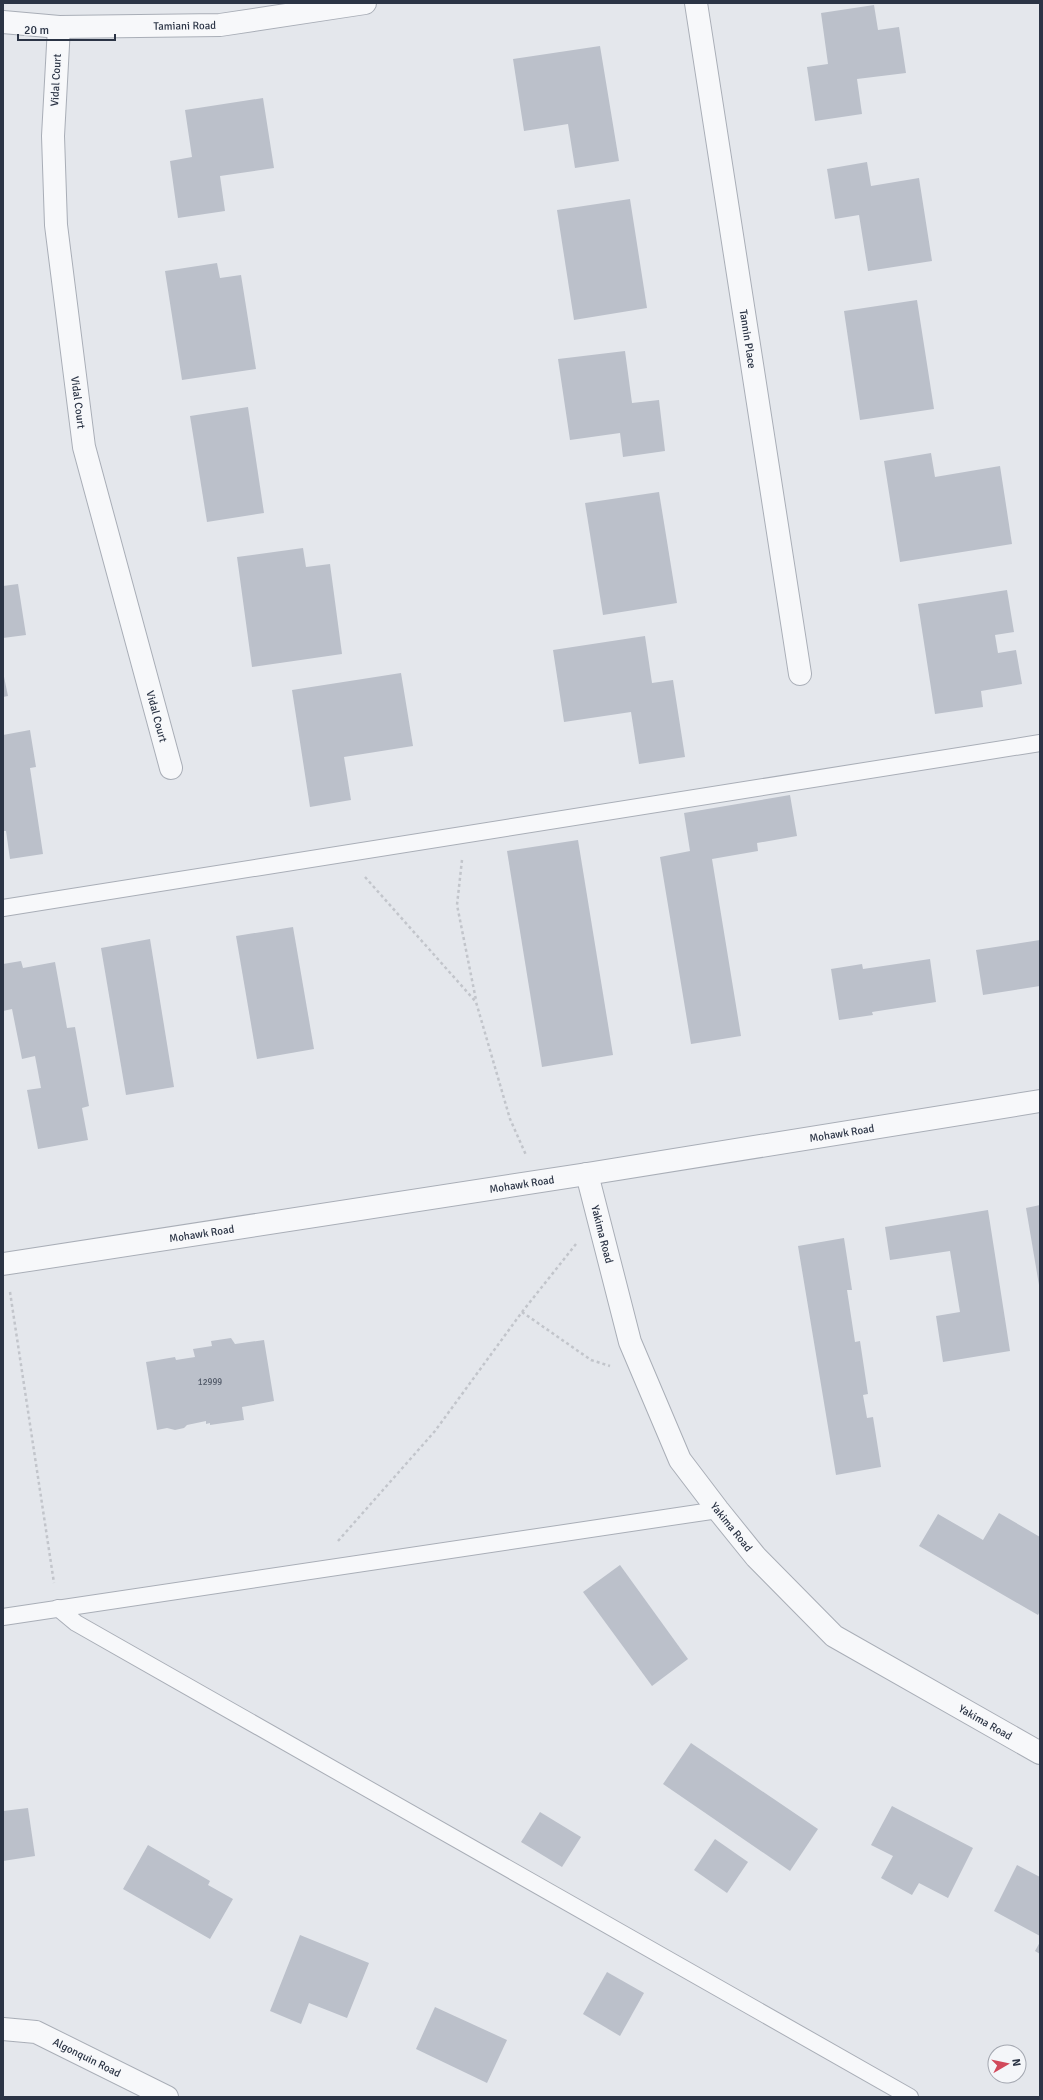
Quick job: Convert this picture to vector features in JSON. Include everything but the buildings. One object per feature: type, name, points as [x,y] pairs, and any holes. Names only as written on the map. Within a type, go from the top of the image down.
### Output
[{"type":"street","name":"Tamiani Road","points":[[3,22],[59,27],[220,25],[365,3]]},
{"type":"street","name":"Tannin Place","points":[[696,3],[800,674]]},
{"type":"street","name":"Vidal Court","points":[[59,27],[53,136],[56,225],[84,447],[171,768]]},
{"type":"street","name":"Mohawk Road","points":[[4,1264],[587,1174],[1040,1101]]},
{"type":"street","name":"Yakima Road","points":[[587,1174],[630,1342],[680,1460],[718,1510],[756,1557],[834,1636],[1040,1753]]},
{"type":"street","name":"Algonquin Road","points":[[3,2028],[36,2032],[167,2097]]},
{"type":"lane","points":[[3,908],[486,829],[1040,743]]},
{"type":"lane","points":[[3,1617],[718,1510]]},
{"type":"lane","points":[[58,1608],[76,1623],[910,2097]]},
{"type":"path","points":[[486,829],[461,861],[457,905],[476,1002],[510,1119],[537,1181]]},
{"type":"path","points":[[344,853],[476,1002]]},
{"type":"path","points":[[313,1570],[435,1431],[522,1312],[597,1217]]},
{"type":"path","points":[[4,1264],[58,1608]]},
{"type":"path","points":[[522,1312],[591,1360],[645,1378]]}]
